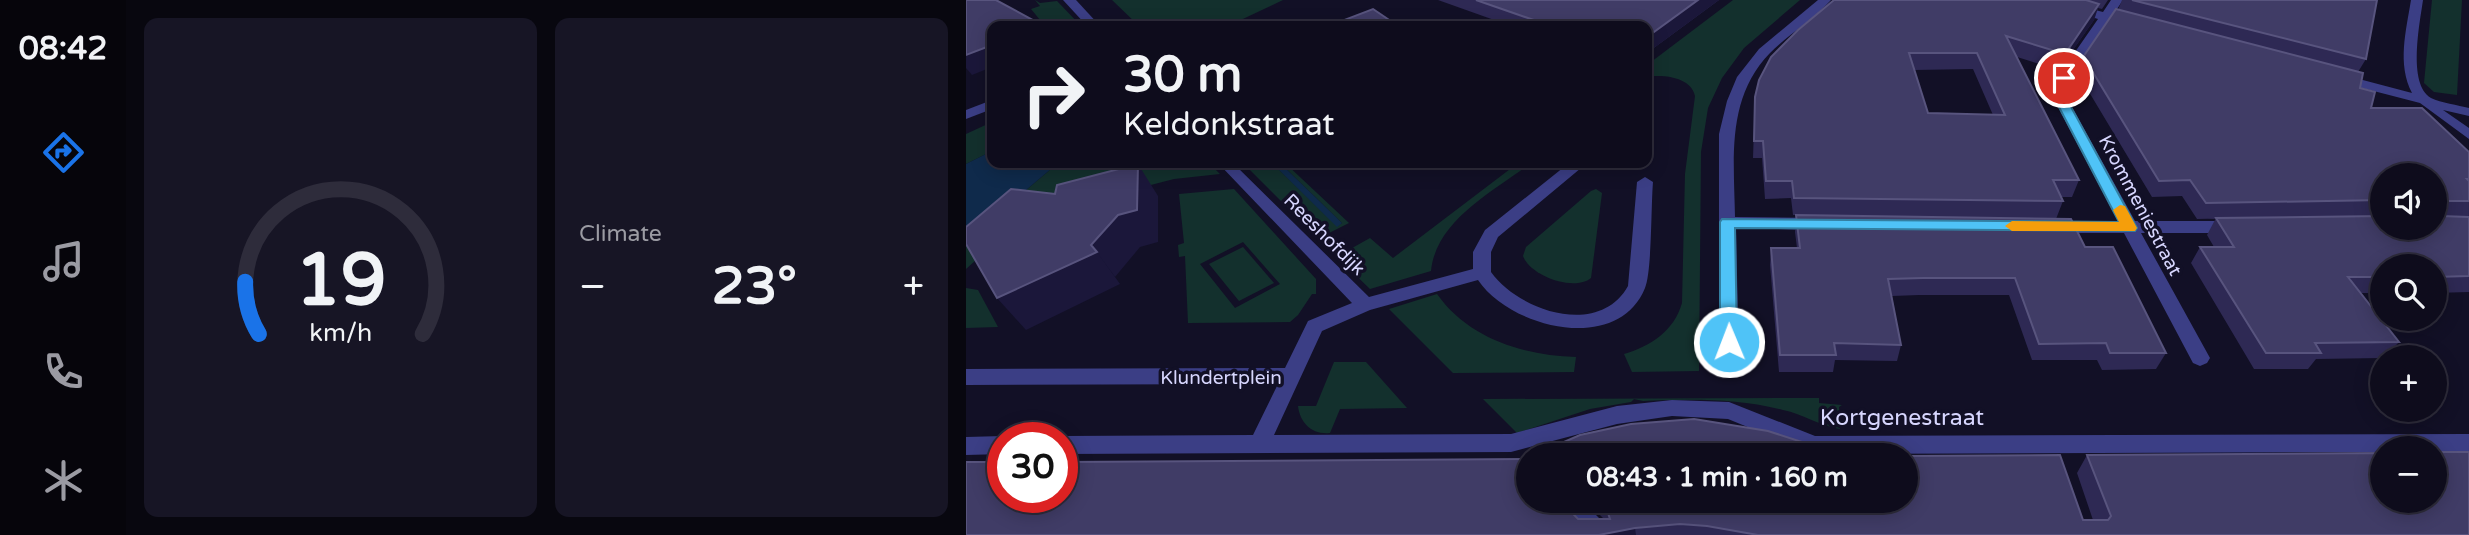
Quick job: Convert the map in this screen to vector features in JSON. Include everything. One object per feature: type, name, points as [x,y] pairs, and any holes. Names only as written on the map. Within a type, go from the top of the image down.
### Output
[{"type":"street","points":[[1069,0],[1089,21]]},
{"type":"street","points":[[1729,366],[1726,134],[1738,90],[1766,51],[1825,0]]},
{"type":"street","points":[[2042,0],[2144,27]]},
{"type":"street","name":"Krommeniestraat","points":[[2117,0],[2064,78],[2060,92],[2065,107],[2200,358]]},
{"type":"street","points":[[2417,0],[2410,66],[2414,83],[2424,100],[2469,135]]},
{"type":"street","points":[[2325,74],[2469,112]]},
{"type":"street","points":[[966,115],[987,106]]},
{"type":"street","name":"Reeshofdijk","points":[[1230,168],[1365,305]]},
{"type":"street","points":[[1574,168],[1491,234],[1482,252],[1482,273],[1489,285],[1522,310],[1565,320],[1591,320],[1614,313],[1633,299],[1637,286],[1645,182]]},
{"type":"street","points":[[1727,222],[1838,224]]},
{"type":"street","points":[[2032,226],[2249,227]]},
{"type":"street","points":[[1291,376],[1315,326],[1365,305],[1482,273]]},
{"type":"street","name":"Klundertplein","points":[[966,377],[1291,376],[1260,443]]},
{"type":"street","name":"Kortgenestraat","points":[[1260,443],[1511,443],[1617,415],[1672,408],[1729,411],[1814,445],[2469,443]]},
{"type":"street","points":[[1078,445],[1260,443]]},
{"type":"street","points":[[966,446],[987,445]]},
{"type":"street","points":[[1578,513],[1600,535]]},
{"type":"green space","points":[[1035,0],[1040,3],[1057,1],[1076,21],[1041,21],[1031,9],[1040,6]]},
{"type":"green space","points":[[1112,0],[1283,0],[1239,21],[1134,21]]},
{"type":"green space","points":[[1733,0],[1800,0],[1744,48],[1722,78],[1708,108],[1701,152],[1699,371],[1632,372],[1624,354],[1643,347],[1660,336],[1673,322],[1682,303],[1685,174],[1695,96],[1688,85],[1676,78],[1652,77],[1652,61]]},
{"type":"green space","points":[[2432,0],[2462,0],[2457,95],[2434,92],[2424,83]]},
{"type":"green space","points":[[987,124],[987,154],[966,164],[966,134]]},
{"type":"green space","points":[[1052,168],[1214,168],[1220,174],[1174,179],[1023,218],[966,269],[966,241]]},
{"type":"green space","points":[[1248,168],[1277,168],[1337,226],[1342,223],[1285,168],[1290,168],[1349,223],[1327,234],[1315,235]]},
{"type":"green space","points":[[1511,168],[1524,168],[1484,196],[1455,222],[1435,253],[1431,271],[1370,289],[1340,260],[1345,252],[1370,238],[1393,258]]},
{"type":"green space","points":[[1234,189],[1316,279],[1316,294],[1312,294],[1298,315],[1290,322],[1188,323],[1185,256],[1179,257],[1178,245],[1184,243],[1179,194]],"holes":[[[1243,242],[1280,284],[1235,308],[1200,264]]]},
{"type":"green space","points":[[1596,189],[1602,193],[1591,278],[1583,282],[1564,282],[1553,280],[1534,270],[1523,256],[1526,247]]},
{"type":"green space","points":[[1243,247],[1274,283],[1239,301],[1209,264]]},
{"type":"green space","points":[[966,288],[978,290],[998,327],[966,328]]},
{"type":"green space","points":[[1437,294],[1465,323],[1499,342],[1536,353],[1576,357],[1574,372],[1453,373],[1389,309]]},
{"type":"green space","points":[[1334,362],[1366,362],[1407,408],[1340,409],[1330,433],[1312,430],[1301,418],[1298,406],[1316,406]]},
{"type":"green space","points":[[1819,398],[1819,403],[1842,405],[1839,407],[1840,429],[1790,412],[1748,403],[1634,399],[1631,402],[1590,409],[1517,433],[1483,399]]},
{"type":"water","points":[[987,154],[987,168],[1052,168],[966,241],[966,164]]},
{"type":"water","points":[[1277,168],[1285,168],[1342,223],[1337,227]]},
{"type":"building","points":[[966,0],[996,0],[1035,21],[987,21],[987,47],[966,55]]},
{"type":"building","points":[[1476,0],[1698,0],[1652,33],[1652,21],[1537,21]]},
{"type":"building","points":[[1834,0],[2086,0],[2099,4],[2065,54],[2006,36],[2079,180],[2053,180],[2063,201],[1794,198],[1792,181],[1766,181],[1763,141],[1754,141],[1755,97],[1759,80],[1771,57]],"holes":[[[1909,53],[1977,53],[2005,115],[1928,113]]]},
{"type":"building","points":[[2132,0],[2377,0],[2366,59]]},
{"type":"building","points":[[1373,9],[1391,21],[1342,21]]},
{"type":"building","points":[[2116,9],[2363,73],[2360,88],[2375,92],[2371,108],[2422,108],[2469,152],[2469,201],[2447,201],[2447,163],[2370,163],[2370,200],[2206,203],[2190,180],[2159,181],[2086,61],[2081,60]]},
{"type":"building","points":[[1123,168],[1138,168],[1137,210],[1118,215],[1091,245],[1097,252],[997,298],[966,244],[966,227],[1011,189],[1055,194],[1057,185]]},
{"type":"building","points":[[1796,215],[2071,219],[2085,247],[2113,247],[2166,353],[2110,353],[2106,343],[2039,344],[2015,278],[1923,278],[1888,279],[1901,345],[1834,343],[1836,355],[1780,355],[1771,248],[1800,248]]},
{"type":"building","points":[[2370,216],[2370,240],[2447,240],[2447,216],[2469,217],[2469,276],[2447,277],[2447,254],[2370,254],[2370,277],[2348,277],[2370,305],[2370,331],[2390,331],[2399,342],[2315,343],[2321,353],[2266,353],[2200,247],[2234,247],[2216,218]]},
{"type":"building","points":[[1694,419],[1768,431],[1805,443],[1562,443],[1580,435],[1631,424]]},
{"type":"building","points":[[2447,452],[2469,452],[2469,535],[1758,535],[1680,524],[1599,535],[966,535],[966,462],[987,462],[987,513],[1078,513],[1078,462],[1516,459],[1516,513],[1572,513],[1578,519],[1610,519],[1608,513],[1918,513],[1918,456],[2060,455],[2083,520],[2108,520],[2111,516],[2087,455],[2370,453],[2370,513],[2447,513]]},
{"type":"slow traffic","points":[[2012,226],[2130,228],[2120,210]]},
{"type":"route","points":[[1729,342],[1727,222],[2130,228],[2065,107],[2060,92],[2064,78]]}]
